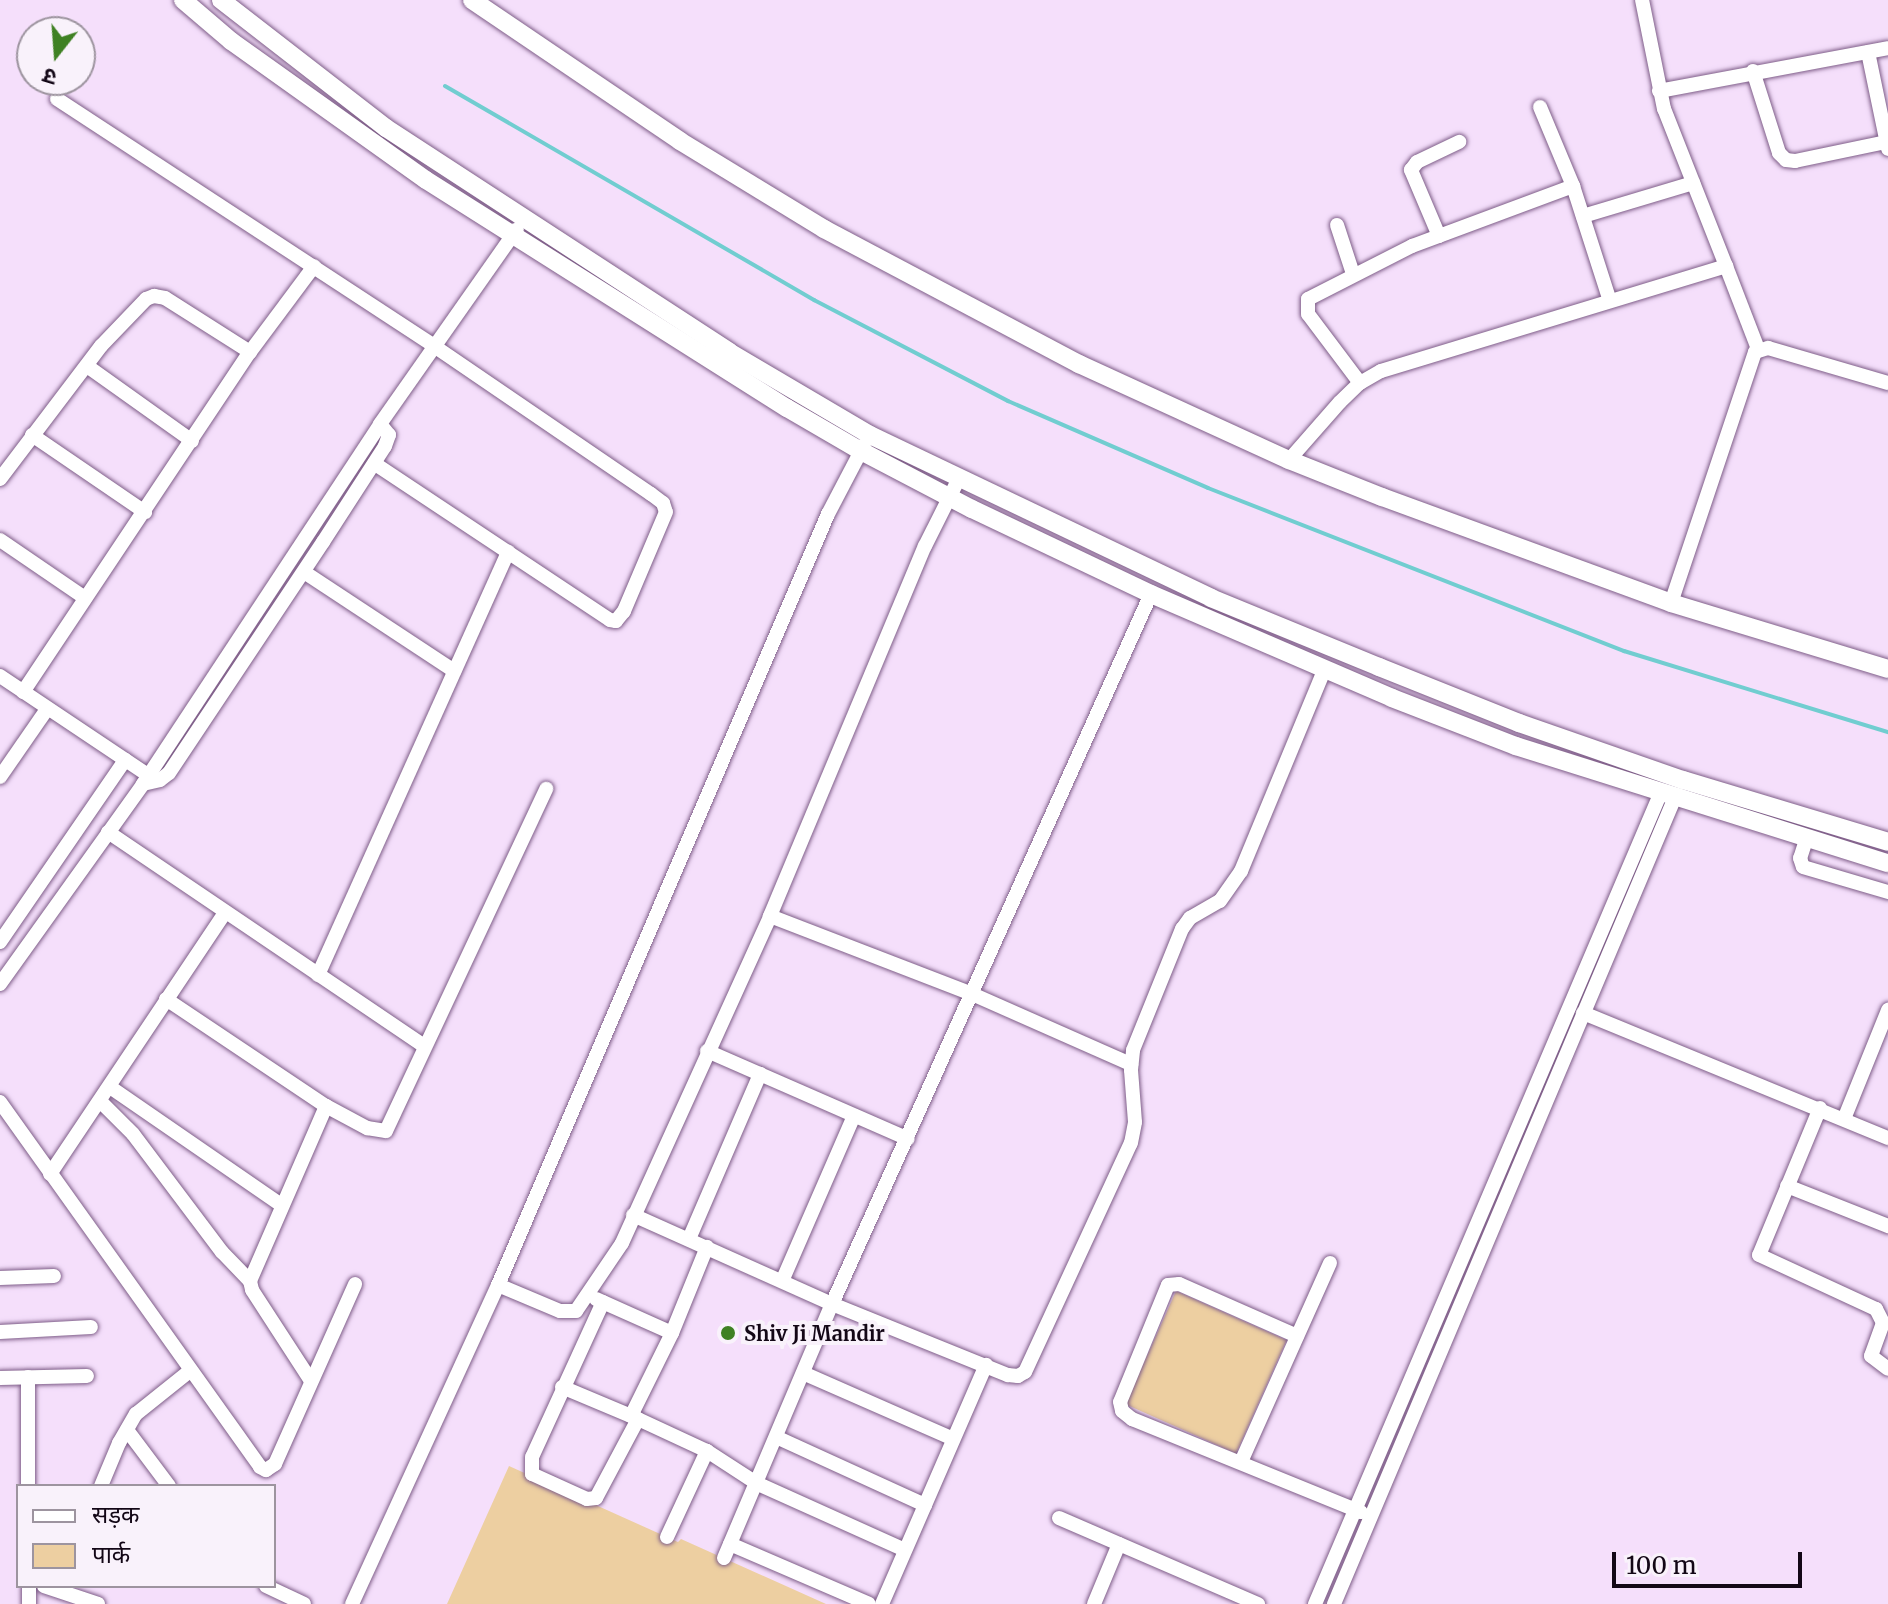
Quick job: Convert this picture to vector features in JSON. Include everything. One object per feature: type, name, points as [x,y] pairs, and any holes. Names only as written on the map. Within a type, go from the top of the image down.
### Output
[{"type":"main road","points":[[221,0],[518,227]]},
{"type":"main road","points":[[472,0],[680,141],[824,229],[1079,364],[1289,460],[1671,603],[1888,669]]},
{"type":"main road","points":[[195,4],[231,41],[426,180],[518,227],[948,496],[1151,594],[1324,671],[1516,746],[1806,840],[1888,863]]},
{"type":"main road","points":[[865,443],[959,478],[1211,598],[1519,723],[1683,780],[1888,842]]},
{"type":"street","points":[[1642,0],[1659,91],[1758,349]]},
{"type":"street","points":[[1659,91],[1888,48]]},
{"type":"street","points":[[1753,71],[1779,153],[1786,160],[1887,147],[1885,116],[1868,52]]},
{"type":"street","points":[[57,99],[434,346],[666,507],[665,517],[624,611],[616,621],[602,617],[374,463]]},
{"type":"street","points":[[1540,107],[1573,186],[1609,298]]},
{"type":"street","points":[[1439,236],[1411,170],[1417,162],[1459,142]]},
{"type":"street","points":[[1583,216],[1693,183]]},
{"type":"street","points":[[1360,383],[1305,306],[1312,295],[1439,236],[1573,186]]},
{"type":"street","points":[[1337,225],[1353,274]]},
{"type":"street","points":[[0,984],[146,779],[380,424],[518,227]]},
{"type":"street","points":[[23,692],[250,352],[314,266]]},
{"type":"street","points":[[1289,460],[1360,383],[1400,363],[1609,298],[1726,266]]},
{"type":"street","points":[[0,479],[87,366],[140,304],[154,296],[165,298],[250,352]]},
{"type":"street","points":[[1671,603],[1753,356],[1758,349],[1768,348],[1888,383]]},
{"type":"street","points":[[87,366],[192,441]]},
{"type":"street","points":[[0,676],[125,760],[146,779],[160,780],[169,773],[374,463],[389,435],[380,424]]},
{"type":"street","points":[[32,435],[145,512]]},
{"type":"street","points":[[352,1604],[498,1285],[828,514],[865,443]]},
{"type":"street","points":[[707,1247],[603,1490],[596,1498],[587,1499],[536,1477],[530,1469],[596,1299],[770,916],[948,496],[959,478]]},
{"type":"street","points":[[0,540],[85,598]]},
{"type":"street","points":[[318,975],[508,552]]},
{"type":"street","points":[[304,572],[454,671]]},
{"type":"street","points":[[869,1604],[727,1551],[832,1304],[1151,594]]},
{"type":"street","points":[[633,1215],[783,1279],[832,1304],[1018,1376],[1030,1363],[1131,1143],[1135,1122],[1131,1064],[1141,1024],[1182,929],[1190,918],[1220,901],[1241,871],[1324,671]]},
{"type":"street","points":[[0,777],[47,709]]},
{"type":"street","points":[[0,942],[125,760]]},
{"type":"street","points":[[166,999],[326,1106],[367,1128],[386,1131],[546,789]]},
{"type":"street","points":[[1334,1604],[1583,1013],[1668,795]]},
{"type":"street","points":[[1315,1604],[1668,795]]},
{"type":"street","points":[[108,832],[424,1046]]},
{"type":"street","points":[[1806,840],[1800,858],[1808,870],[1888,892]]},
{"type":"street","points":[[50,1174],[225,913]]},
{"type":"street","points":[[770,916],[972,994],[1131,1064]]},
{"type":"street","points":[[1844,1119],[1888,1010]]},
{"type":"street","points":[[1583,1013],[1888,1138]]},
{"type":"street","points":[[707,1051],[908,1139]]},
{"type":"street","points":[[689,1239],[760,1074]]},
{"type":"street","points":[[110,1087],[281,1205]]},
{"type":"street","points":[[0,1102],[260,1467],[266,1470],[275,1464],[355,1284]]},
{"type":"street","points":[[101,1102],[133,1134],[222,1252],[250,1281],[252,1290],[311,1381]]},
{"type":"street","points":[[250,1281],[326,1106]]},
{"type":"street","points":[[1820,1108],[1760,1257],[1876,1309],[1883,1323],[1871,1356],[1888,1369]]},
{"type":"street","points":[[783,1279],[854,1116]]},
{"type":"street","points":[[1787,1186],[1888,1226]]},
{"type":"street","points":[[1241,1462],[1330,1263]]},
{"type":"street","points":[[0,1278],[54,1276]]},
{"type":"street","points":[[1297,1336],[1179,1284],[1165,1288],[1120,1402],[1122,1411],[1132,1419],[1372,1516]]},
{"type":"street","points":[[498,1285],[568,1312],[576,1311],[596,1299]]},
{"type":"street","points":[[596,1299],[672,1333]]},
{"type":"street","points":[[0,1332],[91,1327]]},
{"type":"street","points":[[882,1604],[986,1365]]},
{"type":"street","points":[[102,1484],[136,1414],[191,1370]]},
{"type":"street","points":[[803,1373],[953,1439]]},
{"type":"street","points":[[0,1378],[87,1376]]},
{"type":"street","points":[[28,1377],[28,1484]]},
{"type":"street","points":[[562,1387],[707,1451],[756,1483],[905,1550]]},
{"type":"street","points":[[127,1430],[168,1484]]},
{"type":"street","points":[[776,1437],[925,1505]]},
{"type":"street","points":[[667,1537],[707,1451]]},
{"type":"street","points":[[1059,1518],[1258,1604]]},
{"type":"street","points":[[1094,1604],[1119,1544]]},
{"type":"street","points":[[50,1588],[98,1604]]},
{"type":"street","points":[[270,1588],[304,1604]]},
{"type":"green space","points":[[1176,1291],[1287,1340],[1236,1453],[1126,1404]]},
{"type":"green space","points":[[509,1466],[678,1542],[681,1539],[826,1604],[447,1604]]},
{"type":"waterway","points":[[445,86],[814,300],[1008,401],[1208,488],[1624,651],[1888,732]]},
{"type":"place","name":"Shiv Ji Mandir","points":[[728,1333]]}]
